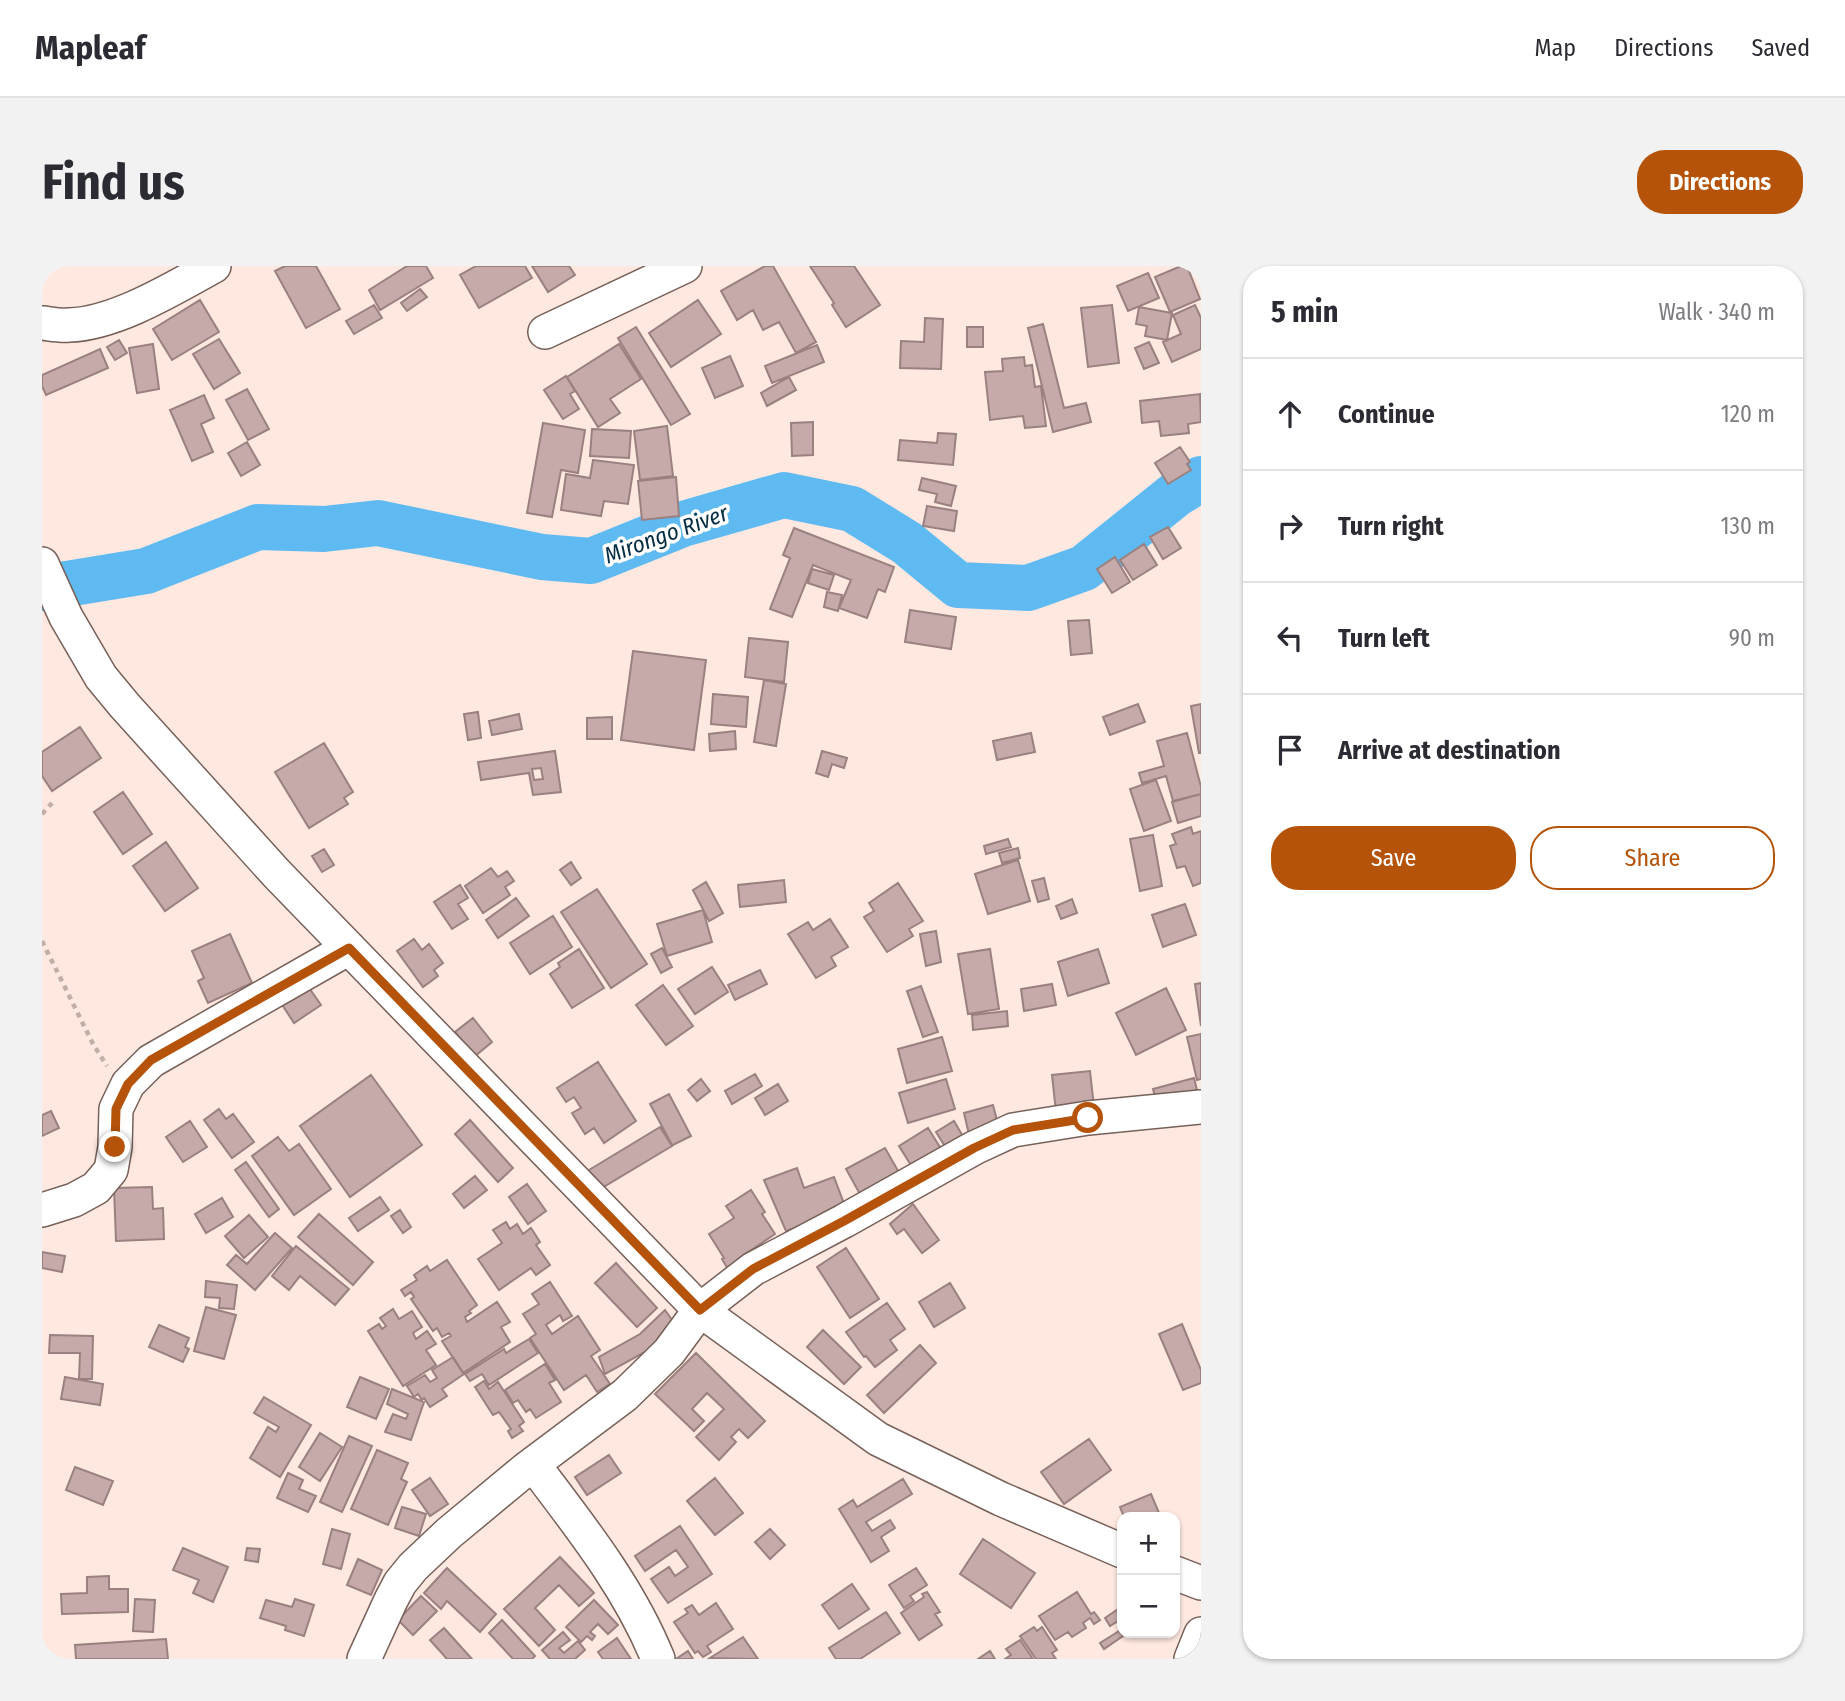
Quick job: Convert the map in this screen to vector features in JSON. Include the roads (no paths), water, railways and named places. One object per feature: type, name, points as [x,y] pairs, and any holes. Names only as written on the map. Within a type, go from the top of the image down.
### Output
[{"type":"street","points":[[42,323],[68,326],[99,321],[176,287],[214,266]]},
{"type":"street","points":[[545,332],[685,266]]},
{"type":"street","points":[[43,565],[66,617],[101,677],[125,706],[277,874],[700,1310],[878,1438],[1001,1499],[1117,1549]]},
{"type":"street","points":[[42,1210],[74,1200],[96,1188],[111,1170],[115,1147],[116,1109],[128,1084],[151,1060],[349,948]]},
{"type":"street","points":[[364,1659],[400,1583],[413,1567],[449,1533],[533,1464],[625,1395],[669,1352],[700,1310],[753,1269],[974,1148],[1013,1130],[1088,1118],[1201,1107]]},
{"type":"street","points":[[533,1464],[600,1553],[650,1639],[658,1659]]},
{"type":"street","points":[[1180,1575],[1201,1583]]},
{"type":"street","points":[[1191,1659],[1201,1634]]},
{"type":"waterway","name":"Mirongo River","points":[[42,588],[146,571],[258,527],[324,529],[378,523],[542,557],[591,561],[683,524],[784,495],[852,509],[907,543],[958,585],[1028,588],[1084,568],[1176,494],[1201,479]]}]
